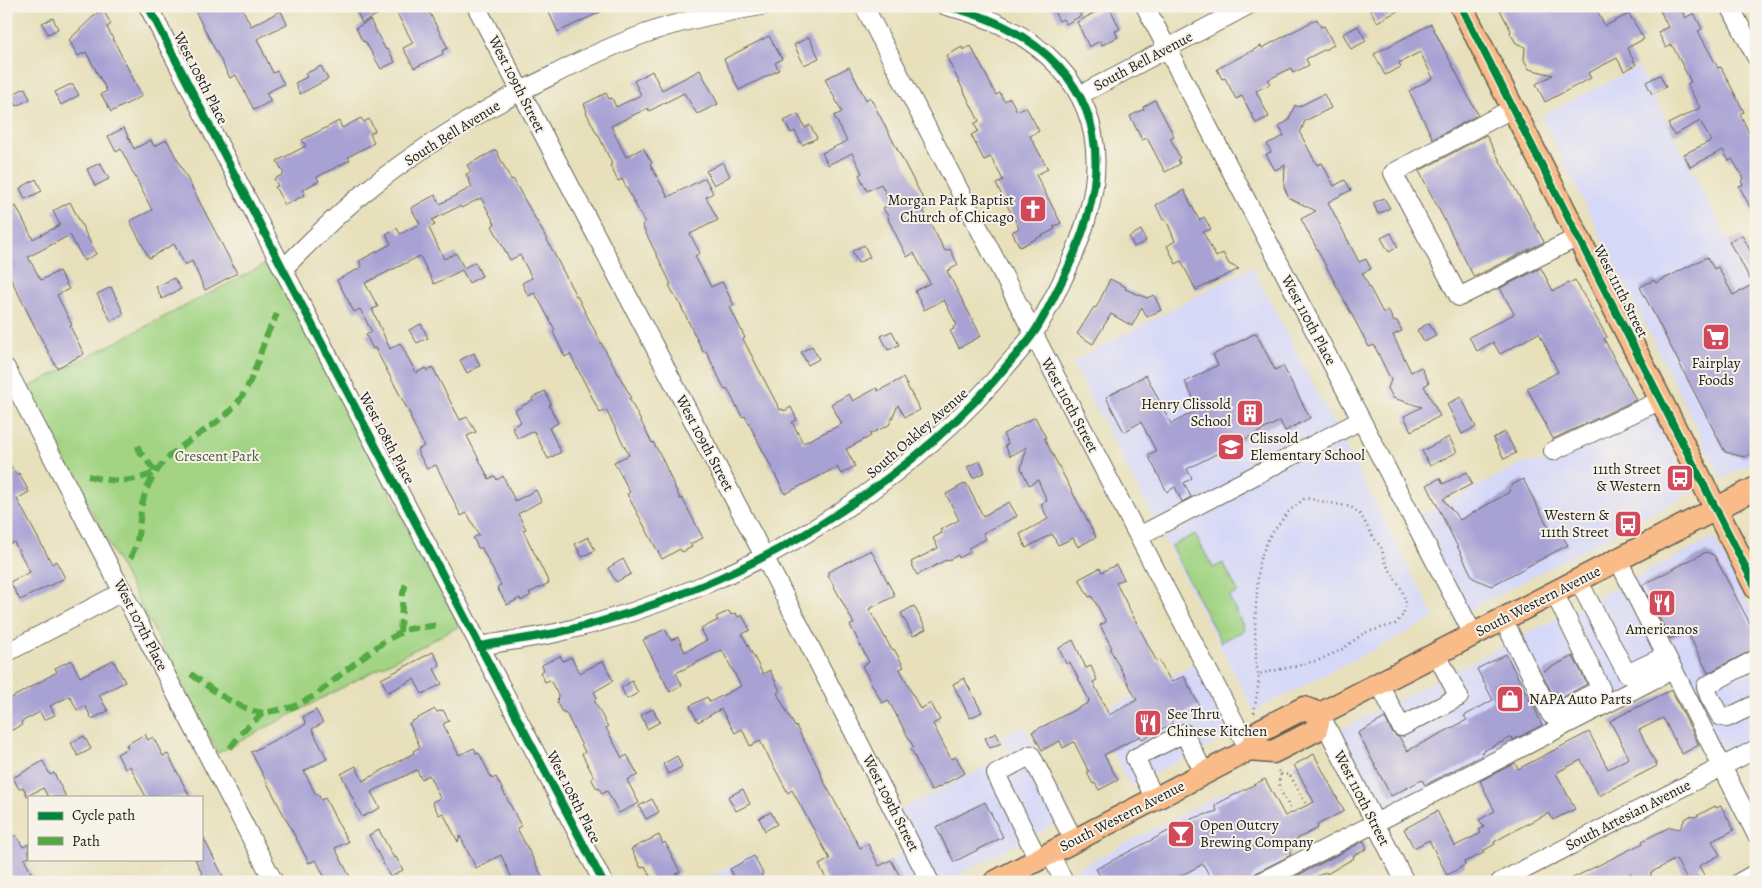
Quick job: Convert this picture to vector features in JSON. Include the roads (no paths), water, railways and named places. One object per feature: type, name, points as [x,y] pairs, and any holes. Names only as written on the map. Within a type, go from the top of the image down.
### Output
[{"type":"main road","name":"West 111th Street","points":[[1462,6],[1756,588]]},
{"type":"main road","name":"South Western Avenue","points":[[995,882],[1249,750],[1261,730],[1295,712],[1304,708],[1320,714],[1756,488]]},
{"type":"street","name":"West 108th Place","points":[[148,6],[603,882]]},
{"type":"street","name":"West 109th Street","points":[[476,6],[764,556],[930,882]]},
{"type":"street","name":"South Bell Avenue","points":[[283,269],[324,228],[361,195],[399,166],[451,131],[520,91],[601,51],[671,25],[761,6]]},
{"type":"street","name":"West 110th Street","points":[[864,6],[1249,750]]},
{"type":"street","name":"South Bell Avenue","points":[[946,6],[1009,28],[1034,44],[1059,66],[1080,95],[1247,6]]},
{"type":"street","name":"West 110th Place","points":[[1145,6],[1473,634]]},
{"type":"street","points":[[1730,6],[1756,56]]},
{"type":"street","name":"South Oakley Avenue","points":[[480,646],[558,633],[614,618],[677,596],[764,556],[839,513],[894,475],[985,393],[1034,334],[1079,244],[1090,209],[1095,157],[1091,124],[1080,95]]},
{"type":"street","points":[[1513,108],[1393,173],[1459,297],[1578,237]]},
{"type":"street","name":"West 107th Place","points":[[6,368],[124,591],[274,882]]},
{"type":"street","points":[[1553,451],[1661,400]]},
{"type":"street","points":[[1138,536],[1361,420]]},
{"type":"street","points":[[1618,560],[1756,834]]},
{"type":"street","points":[[1578,580],[1627,674],[1669,663]]},
{"type":"street","points":[[6,653],[124,591]]},
{"type":"street","points":[[1503,619],[1551,715],[1568,707],[1601,689],[1554,592]]},
{"type":"street","points":[[1379,683],[1402,726],[1459,697],[1436,654]]},
{"type":"street","points":[[1756,659],[1706,686],[1709,696],[1720,716],[1727,718],[1756,704]]},
{"type":"street","points":[[1261,882],[1375,823],[1669,663]]},
{"type":"street","name":"West 110th Street","points":[[1320,714],[1405,882]]},
{"type":"street","points":[[1155,799],[1135,758],[1184,733],[1204,773]]},
{"type":"street","name":"South Artesian Avenue","points":[[1500,882],[1756,749]]},
{"type":"street","points":[[1064,882],[1044,856],[996,774],[1031,755],[1074,840]]},
{"type":"street","points":[[1740,882],[1756,873]]},
{"type":"place","name":"Morgan Park Baptist Church of Chicago","points":[[1033,209]]},
{"type":"place","name":"Fairplay Foods","points":[[1716,337]]},
{"type":"place","name":"Henry Clissold School","points":[[1250,413]]},
{"type":"place","name":"Clissold Elementary School","points":[[1231,447]]},
{"type":"place","name":"111th Street & Western","points":[[1680,478]]},
{"type":"place","name":"Western & 111th Street","points":[[1628,524]]},
{"type":"place","name":"Americanos","points":[[1662,603]]},
{"type":"place","name":"NAPA Auto Parts","points":[[1510,699]]},
{"type":"place","name":"See Thru Chinese Kitchen","points":[[1148,723]]},
{"type":"place","name":"Open Outcry Brewing Company","points":[[1181,834]]},
{"type":"park label","name":"Crescent Park","points":[[217,456]]}]
